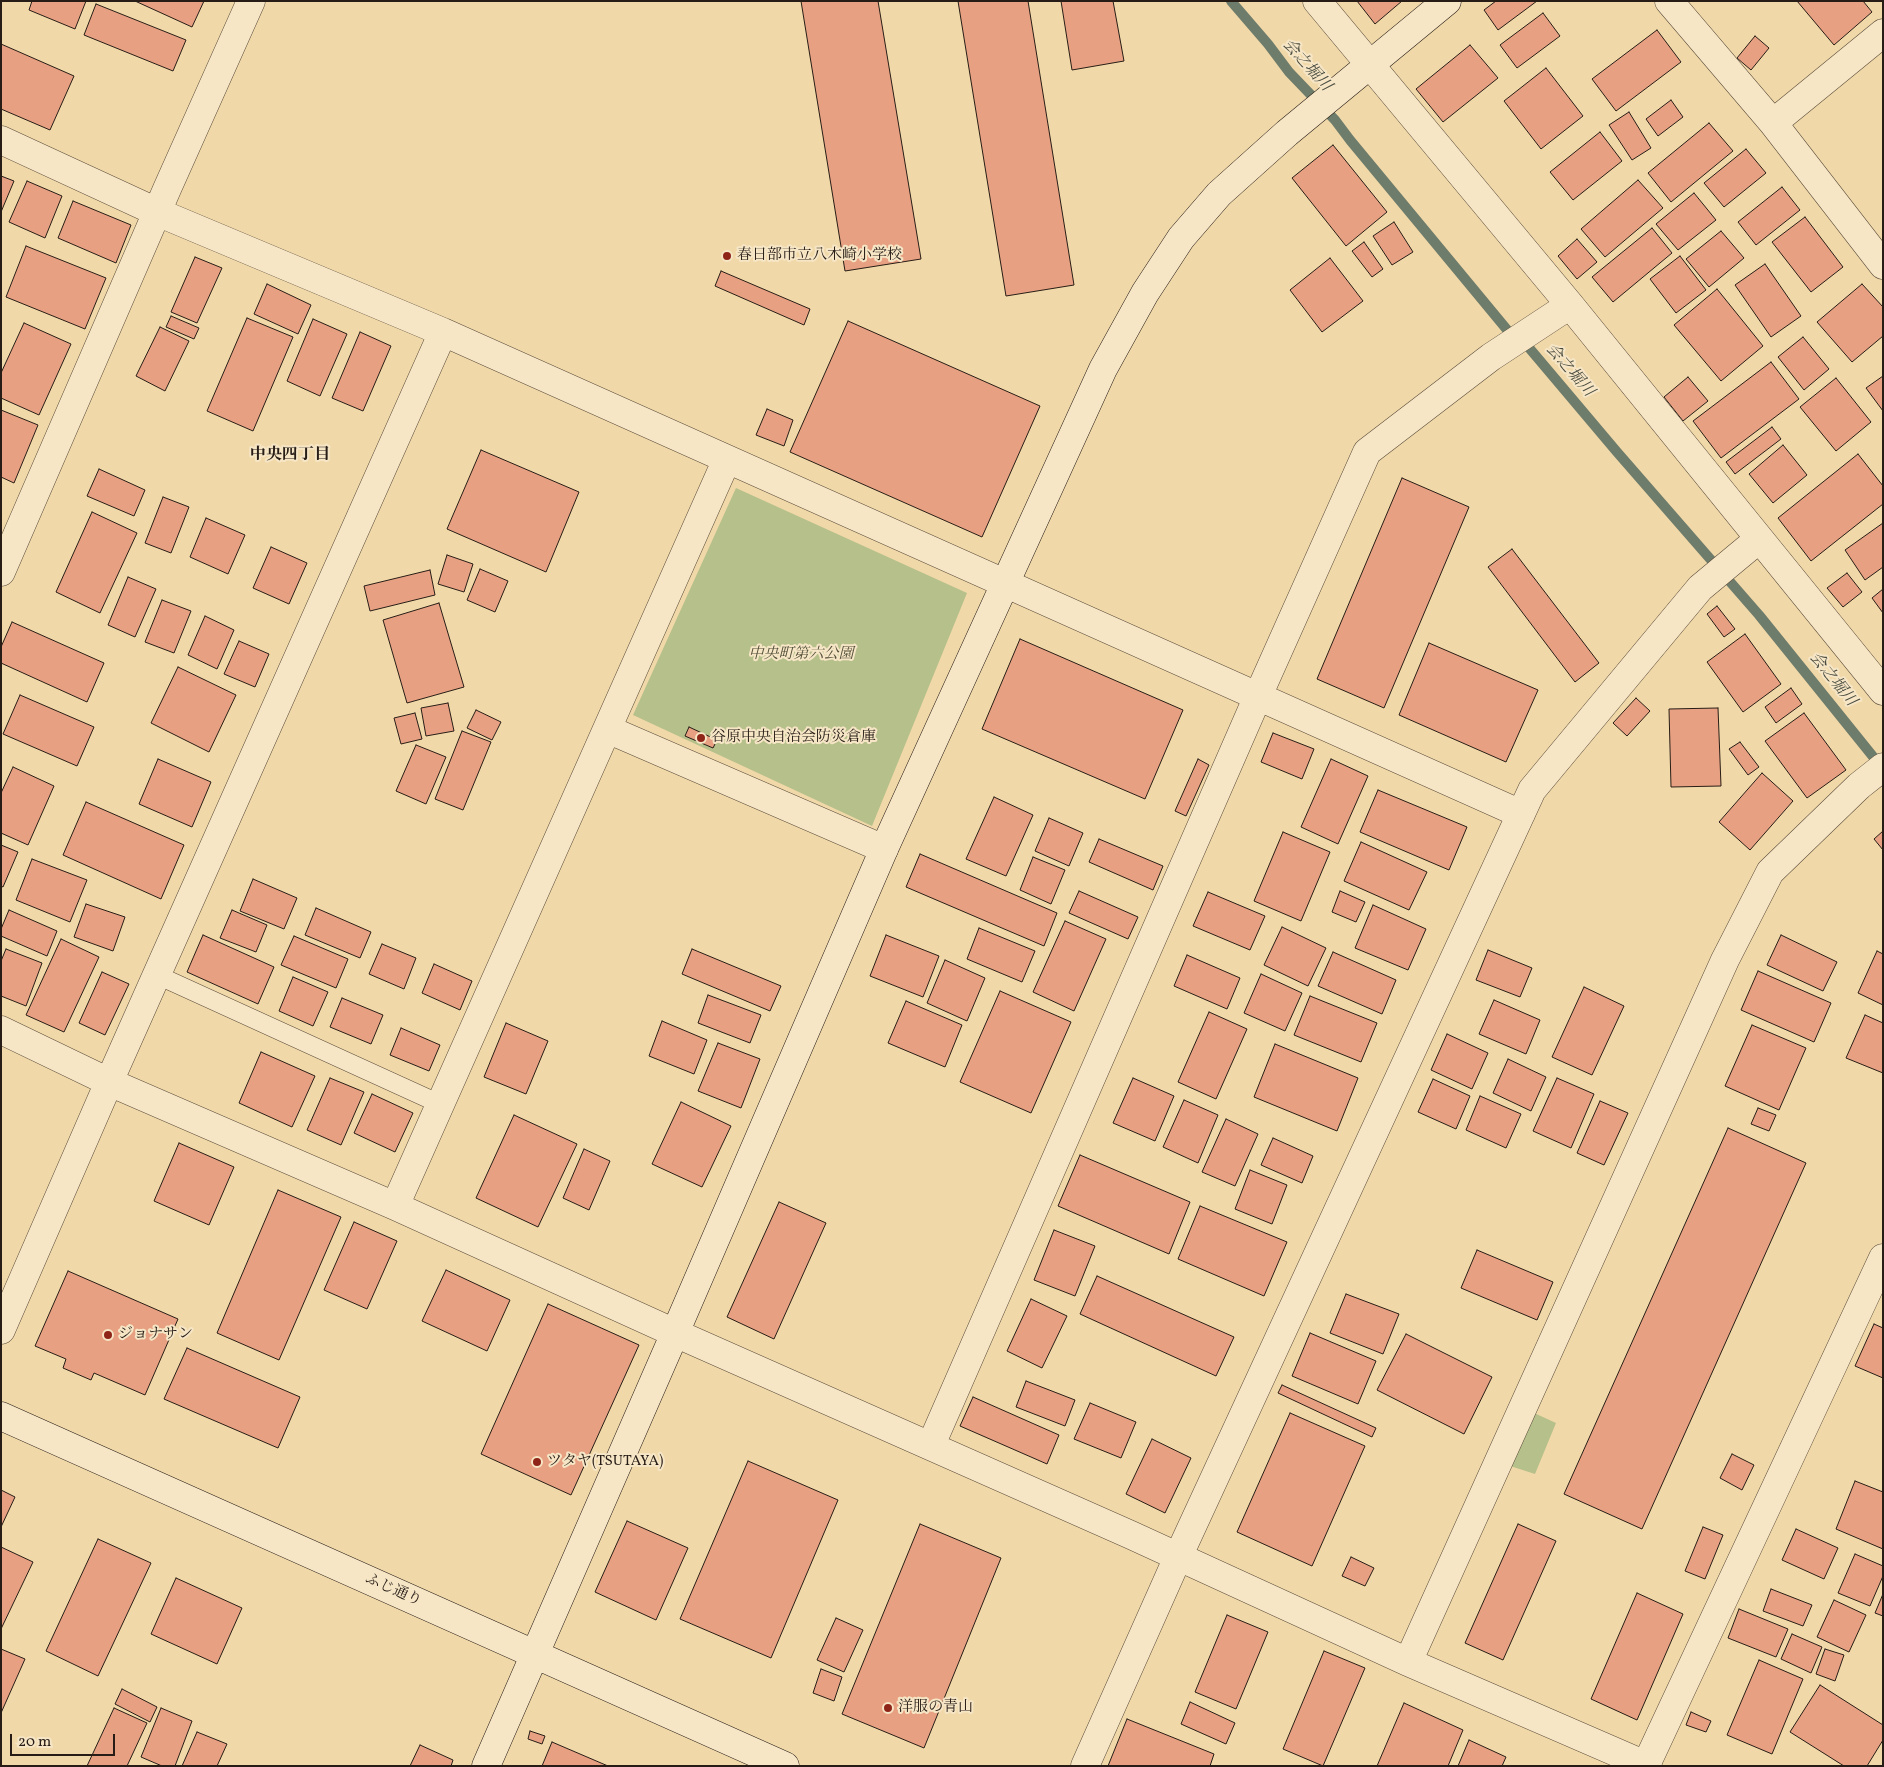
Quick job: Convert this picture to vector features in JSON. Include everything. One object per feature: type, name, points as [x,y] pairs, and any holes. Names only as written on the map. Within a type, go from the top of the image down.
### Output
[{"type":"street","points":[[1,572],[251,1]]},
{"type":"street","points":[[1317,1],[1359,74],[1752,545],[1883,691]]},
{"type":"street","points":[[486,1766],[884,849],[1103,369],[1145,293],[1181,238],[1219,194],[1287,133],[1447,1]]},
{"type":"street","points":[[1669,1],[1773,123],[1883,265]]},
{"type":"street","points":[[1773,123],[1883,33]]},
{"type":"street","points":[[1,140],[157,212],[443,332],[1521,814]]},
{"type":"street","points":[[931,1445],[1258,696],[1367,452],[1491,357],[1559,312]]},
{"type":"street","points":[[1,1330],[109,1082],[443,332]]},
{"type":"street","points":[[395,1206],[727,459]]},
{"type":"street","points":[[1085,1766],[1108,1702],[1178,1556],[1532,790],[1700,588],[1752,545]]},
{"type":"street","points":[[607,729],[884,849]]},
{"type":"street","points":[[1408,1662],[1725,960],[1770,872],[1859,786],[1883,768]]},
{"type":"street","points":[[1,1030],[109,1082],[395,1206],[675,1333],[931,1445],[1129,1538],[1178,1556],[1408,1662],[1647,1765],[1883,1258]]},
{"type":"street","name":"ふじ通り","points":[[1,1416],[785,1766]]},
{"type":"lane","points":[[157,975],[440,1104]]},
{"type":"green space","name":"中央町第六公園","points":[[736,488],[967,593],[872,826],[633,715]]},
{"type":"green space","points":[[1532,1412],[1556,1423],[1535,1474],[1507,1465]]},
{"type":"building","points":[[32,1],[86,1],[75,29],[29,10]]},
{"type":"building","points":[[135,1],[204,1],[192,27]]},
{"type":"building","points":[[801,1],[878,1],[921,259],[845,271]]},
{"type":"building","points":[[958,1],[1028,1],[1074,285],[1006,296]]},
{"type":"building","points":[[1061,1],[1113,1],[1124,61],[1072,70]]},
{"type":"building","points":[[1357,1],[1402,1],[1375,24]]},
{"type":"building","points":[[1496,1],[1537,1],[1498,30],[1484,10]]},
{"type":"building","points":[[1797,1],[1863,1],[1872,12],[1834,45]]},
{"type":"building","points":[[96,4],[186,40],[173,71],[84,35]]},
{"type":"building","points":[[1543,13],[1560,36],[1517,68],[1500,45]]},
{"type":"building","points":[[1657,30],[1681,62],[1616,111],[1592,79]]},
{"type":"building","points":[[1755,36],[1769,48],[1751,70],[1737,58]]},
{"type":"building","points":[[1,44],[74,76],[50,130],[1,109]]},
{"type":"building","points":[[1470,45],[1498,78],[1443,122],[1416,89]]},
{"type":"building","points":[[1546,68],[1583,116],[1541,149],[1504,101]]},
{"type":"building","points":[[1671,100],[1683,117],[1658,136],[1646,119]]},
{"type":"building","points":[[1629,112],[1651,148],[1632,160],[1609,125]]},
{"type":"building","points":[[1709,123],[1733,151],[1671,202],[1648,173]]},
{"type":"building","points":[[1600,132],[1622,161],[1573,200],[1550,172]]},
{"type":"building","points":[[1333,145],[1387,212],[1346,246],[1292,178]]},
{"type":"building","points":[[1746,149],[1766,173],[1724,207],[1704,183]]},
{"type":"building","points":[[1,176],[14,181],[1,212]]},
{"type":"building","points":[[1638,180],[1663,208],[1605,257],[1581,229]]},
{"type":"building","points":[[27,181],[62,196],[45,238],[9,222]]},
{"type":"building","points":[[1782,187],[1800,210],[1756,245],[1738,222]]},
{"type":"building","points":[[1694,193],[1716,220],[1678,250],[1656,224]]},
{"type":"building","points":[[73,201],[131,225],[116,263],[58,238]]},
{"type":"building","points":[[1805,217],[1843,267],[1811,292],[1772,242]]},
{"type":"building","points":[[1394,222],[1413,252],[1392,265],[1373,236]]},
{"type":"building","points":[[1652,228],[1672,253],[1613,302],[1592,277]]},
{"type":"building","points":[[1721,231],[1744,258],[1709,287],[1686,259]]},
{"type":"building","points":[[1577,239],[1597,262],[1577,279],[1558,256]]},
{"type":"building","points":[[1364,242],[1383,269],[1372,277],[1352,251]]},
{"type":"building","points":[[26,246],[106,278],[85,329],[6,297]]},
{"type":"building","points":[[1680,256],[1706,290],[1676,313],[1650,279]]},
{"type":"building","points":[[195,257],[222,268],[197,323],[171,312]]},
{"type":"building","points":[[1330,258],[1363,301],[1322,332],[1290,290]]},
{"type":"building","points":[[1765,264],[1801,316],[1771,337],[1735,285]]},
{"type":"building","points":[[721,271],[810,309],[804,325],[715,286]]},
{"type":"building","points":[[267,284],[311,305],[298,334],[254,314]]},
{"type":"building","points":[[1862,284],[1883,307],[1883,336],[1852,362],[1817,322]]},
{"type":"building","points":[[1717,289],[1763,346],[1721,381],[1674,325]]},
{"type":"building","points":[[171,316],[199,328],[194,339],[166,327]]},
{"type":"building","points":[[247,318],[293,337],[253,431],[207,411]]},
{"type":"building","points":[[313,319],[347,334],[320,396],[287,381]]},
{"type":"building","points":[[848,321],[1040,406],[982,537],[790,452]]},
{"type":"building","points":[[24,323],[71,344],[39,415],[1,398],[1,373]]},
{"type":"building","points":[[160,327],[189,341],[165,391],[136,376]]},
{"type":"building","points":[[360,332],[391,346],[363,411],[332,398]]},
{"type":"building","points":[[1803,337],[1829,369],[1804,390],[1778,357]]},
{"type":"building","points":[[1771,362],[1799,399],[1721,458],[1693,421]]},
{"type":"building","points":[[1883,376],[1883,411],[1866,388]]},
{"type":"building","points":[[1688,377],[1708,401],[1683,421],[1664,397]]},
{"type":"building","points":[[1836,378],[1871,422],[1836,451],[1800,407]]},
{"type":"building","points":[[767,409],[793,420],[784,446],[756,435]]},
{"type":"building","points":[[1,410],[38,425],[14,483],[1,477]]},
{"type":"building","points":[[1772,427],[1781,439],[1735,474],[1726,462]]},
{"type":"building","points":[[1783,445],[1807,475],[1773,503],[1749,474]]},
{"type":"building","points":[[481,450],[579,492],[546,572],[447,529]]},
{"type":"building","points":[[1858,454],[1883,486],[1883,504],[1811,561],[1778,518]]},
{"type":"building","points":[[99,469],[145,490],[134,516],[87,496]]},
{"type":"building","points":[[1402,478],[1469,507],[1384,708],[1317,679]]},
{"type":"building","points":[[163,497],[189,507],[171,553],[145,543]]},
{"type":"building","points":[[92,512],[137,533],[100,613],[56,592]]},
{"type":"building","points":[[206,518],[245,535],[228,574],[190,557]]},
{"type":"building","points":[[1883,523],[1883,567],[1865,580],[1845,550]]},
{"type":"building","points":[[271,547],[307,563],[289,604],[253,588]]},
{"type":"building","points":[[1512,549],[1599,663],[1575,682],[1488,567]]},
{"type":"building","points":[[447,555],[473,564],[464,592],[438,584]]},
{"type":"building","points":[[480,569],[508,581],[495,612],[467,600]]},
{"type":"building","points":[[430,570],[435,595],[370,611],[364,586]]},
{"type":"building","points":[[1847,573],[1862,592],[1843,607],[1827,588]]},
{"type":"building","points":[[128,577],[156,589],[135,637],[108,625]]},
{"type":"building","points":[[1883,589],[1883,613],[1872,598]]},
{"type":"building","points":[[162,600],[191,611],[174,653],[145,642]]},
{"type":"building","points":[[439,603],[464,687],[407,703],[383,620]]},
{"type":"building","points":[[1717,606],[1735,629],[1724,637],[1707,614]]},
{"type":"building","points":[[205,616],[234,630],[217,669],[188,655]]},
{"type":"building","points":[[12,622],[104,663],[87,702],[1,663],[1,647]]},
{"type":"building","points":[[1745,634],[1781,684],[1743,712],[1707,662]]},
{"type":"building","points":[[1020,639],[1183,710],[1145,799],[982,729]]},
{"type":"building","points":[[239,641],[269,654],[255,687],[224,674]]},
{"type":"building","points":[[1429,643],[1538,690],[1506,762],[1399,715]]},
{"type":"building","points":[[178,667],[236,695],[209,752],[151,723]]},
{"type":"building","points":[[1791,688],[1802,704],[1776,723],[1765,707]]},
{"type":"building","points":[[20,695],[94,727],[77,766],[3,734]]},
{"type":"building","points":[[1636,698],[1650,711],[1627,736],[1613,723]]},
{"type":"building","points":[[448,703],[454,731],[426,736],[421,708]]},
{"type":"building","points":[[1718,708],[1721,786],[1671,787],[1669,709]]},
{"type":"building","points":[[476,710],[501,722],[492,740],[467,728]]},
{"type":"building","points":[[415,713],[422,739],[401,744],[394,718]]},
{"type":"building","points":[[1804,713],[1846,770],[1807,798],[1765,741]]},
{"type":"building","name":"谷原中央自治会防災倉庫","points":[[689,727],[717,740],[713,748],[685,736]]},
{"type":"building","points":[[462,731],[491,742],[463,810],[435,799]]},
{"type":"building","points":[[1273,733],[1314,749],[1302,779],[1261,762]]},
{"type":"building","points":[[1740,742],[1759,767],[1748,775],[1729,749]]},
{"type":"building","points":[[416,745],[446,757],[426,804],[396,791]]},
{"type":"building","points":[[158,759],[211,782],[192,827],[139,804]]},
{"type":"building","points":[[1198,759],[1209,765],[1186,816],[1175,811]]},
{"type":"building","points":[[1331,759],[1368,776],[1338,844],[1301,827]]},
{"type":"building","points":[[13,767],[54,786],[28,845],[1,833],[1,793]]},
{"type":"building","points":[[1762,773],[1793,801],[1750,850],[1719,822]]},
{"type":"building","points":[[1378,790],[1467,827],[1449,870],[1360,832]]},
{"type":"building","points":[[994,797],[1033,815],[1006,876],[966,859]]},
{"type":"building","points":[[86,802],[184,845],[161,899],[63,855]]},
{"type":"building","points":[[1049,818],[1083,833],[1069,866],[1035,851]]},
{"type":"building","points":[[1883,831],[1883,850],[1874,839]]},
{"type":"building","points":[[1283,832],[1330,852],[1301,921],[1254,901]]},
{"type":"building","points":[[1099,839],[1163,866],[1153,890],[1089,862]]},
{"type":"building","points":[[1361,842],[1427,872],[1409,910],[1344,881]]},
{"type":"building","points":[[1,845],[18,852],[3,887],[1,886]]},
{"type":"building","points":[[920,854],[1057,913],[1044,946],[906,887]]},
{"type":"building","points":[[1033,857],[1065,870],[1051,904],[1020,890]]},
{"type":"building","points":[[32,859],[87,880],[70,922],[16,900]]},
{"type":"building","points":[[253,879],[297,898],[284,929],[240,911]]},
{"type":"building","points":[[1079,891],[1138,917],[1128,939],[1069,913]]},
{"type":"building","points":[[1340,891],[1365,902],[1356,922],[1332,912]]},
{"type":"building","points":[[1208,892],[1265,916],[1250,950],[1193,926]]},
{"type":"building","points":[[86,904],[125,917],[113,951],[74,937]]},
{"type":"building","points":[[1373,905],[1426,929],[1408,970],[1355,948]]},
{"type":"building","points":[[316,908],[371,932],[360,958],[305,935]]},
{"type":"building","points":[[9,910],[57,931],[47,956],[1,936],[1,929]]},
{"type":"building","points":[[232,910],[267,925],[256,952],[220,938]]},
{"type":"building","points":[[1065,921],[1106,939],[1074,1011],[1033,992]]},
{"type":"building","points":[[1282,927],[1326,948],[1308,986],[1264,965]]},
{"type":"building","points":[[979,928],[1035,951],[1022,982],[967,959]]},
{"type":"building","points":[[203,935],[274,967],[258,1004],[187,972]]},
{"type":"building","points":[[886,935],[939,956],[923,997],[870,976]]},
{"type":"building","points":[[1781,935],[1837,962],[1823,991],[1767,965]]},
{"type":"building","points":[[294,936],[348,959],[336,988],[281,965]]},
{"type":"building","points":[[61,939],[99,957],[64,1032],[26,1015]]},
{"type":"building","points":[[382,944],[416,958],[404,989],[369,974]]},
{"type":"building","points":[[6,949],[42,963],[26,1006],[1,996],[1,961]]},
{"type":"building","points":[[692,949],[781,986],[770,1011],[682,974]]},
{"type":"building","points":[[1488,950],[1532,968],[1520,997],[1476,980]]},
{"type":"building","points":[[1877,951],[1883,954],[1883,1005],[1858,993]]},
{"type":"building","points":[[1333,952],[1396,980],[1382,1014],[1318,986]]},
{"type":"building","points":[[1187,955],[1240,978],[1227,1009],[1174,986]]},
{"type":"building","points":[[945,960],[985,978],[967,1021],[927,1003]]},
{"type":"building","points":[[434,964],[472,981],[460,1010],[422,993]]},
{"type":"building","points":[[1758,971],[1831,1003],[1814,1042],[1741,1010]]},
{"type":"building","points":[[102,972],[129,984],[105,1035],[79,1023]]},
{"type":"building","points":[[1261,974],[1302,993],[1285,1031],[1244,1013]]},
{"type":"building","points":[[293,977],[328,992],[313,1026],[279,1011]]},
{"type":"building","points":[[1584,987],[1624,1006],[1592,1075],[1552,1057]]},
{"type":"building","points":[[1000,991],[1071,1022],[1031,1113],[960,1082]]},
{"type":"building","points":[[708,995],[761,1015],[750,1043],[698,1023]]},
{"type":"building","points":[[1310,996],[1377,1023],[1361,1062],[1294,1035]]},
{"type":"building","points":[[342,998],[383,1015],[371,1044],[330,1027]]},
{"type":"building","points":[[1494,1000],[1540,1020],[1526,1054],[1479,1034]]},
{"type":"building","points":[[906,1001],[962,1025],[945,1067],[888,1043]]},
{"type":"building","points":[[1209,1012],[1247,1029],[1216,1099],[1178,1082]]},
{"type":"building","points":[[1865,1015],[1883,1023],[1883,1073],[1846,1058]]},
{"type":"building","points":[[662,1021],[707,1040],[694,1074],[649,1056]]},
{"type":"building","points":[[506,1023],[548,1041],[526,1094],[484,1077]]},
{"type":"building","points":[[1752,1025],[1806,1048],[1779,1110],[1725,1086]]},
{"type":"building","points":[[401,1028],[440,1045],[429,1071],[390,1055]]},
{"type":"building","points":[[1447,1034],[1488,1053],[1472,1089],[1431,1070]]},
{"type":"building","points":[[718,1043],[760,1059],[741,1108],[698,1091]]},
{"type":"building","points":[[1275,1044],[1358,1078],[1337,1131],[1254,1097]]},
{"type":"building","points":[[261,1052],[315,1076],[292,1127],[239,1103]]},
{"type":"building","points":[[1508,1059],[1546,1077],[1531,1111],[1493,1093]]},
{"type":"building","points":[[330,1078],[364,1092],[341,1145],[307,1130]]},
{"type":"building","points":[[1133,1078],[1174,1096],[1155,1141],[1113,1123]]},
{"type":"building","points":[[1557,1078],[1594,1094],[1571,1148],[1533,1131]]},
{"type":"building","points":[[1433,1079],[1470,1096],[1456,1129],[1418,1112]]},
{"type":"building","points":[[372,1094],[413,1113],[395,1152],[354,1133]]},
{"type":"building","points":[[1480,1096],[1521,1114],[1506,1148],[1466,1130]]},
{"type":"building","points":[[1184,1100],[1218,1115],[1198,1163],[1163,1147]]},
{"type":"building","points":[[1600,1101],[1628,1113],[1604,1165],[1577,1153]]},
{"type":"building","points":[[681,1102],[731,1126],[702,1187],[652,1164]]},
{"type":"building","points":[[1758,1108],[1776,1115],[1769,1131],[1751,1124]]},
{"type":"building","points":[[514,1115],[577,1144],[538,1227],[476,1198]]},
{"type":"building","points":[[1226,1119],[1258,1134],[1235,1186],[1202,1172]]},
{"type":"building","points":[[1728,1128],[1806,1163],[1642,1529],[1564,1494]]},
{"type":"building","points":[[1273,1138],[1313,1156],[1302,1183],[1261,1165]]},
{"type":"building","points":[[179,1143],[234,1167],[209,1225],[154,1201]]},
{"type":"building","points":[[584,1149],[610,1161],[589,1210],[563,1198]]},
{"type":"building","points":[[1080,1155],[1190,1202],[1169,1254],[1058,1206]]},
{"type":"building","points":[[1250,1170],[1287,1185],[1272,1224],[1235,1209]]},
{"type":"building","points":[[278,1190],[341,1217],[279,1360],[217,1333]]},
{"type":"building","points":[[779,1202],[826,1223],[774,1339],[727,1317]]},
{"type":"building","points":[[1200,1206],[1287,1242],[1264,1296],[1178,1259]]},
{"type":"building","points":[[354,1222],[397,1241],[367,1309],[324,1290]]},
{"type":"building","points":[[1054,1230],[1095,1246],[1075,1296],[1034,1280]]},
{"type":"building","points":[[1477,1250],[1553,1282],[1537,1320],[1461,1288]]},
{"type":"building","points":[[446,1270],[510,1300],[487,1351],[422,1321]]},
{"type":"building","points":[[68,1271],[178,1319],[145,1395],[94,1373],[91,1380],[63,1368],[66,1359],[35,1346]]},
{"type":"building","points":[[1097,1276],[1234,1337],[1216,1376],[1080,1314]]},
{"type":"building","points":[[1346,1294],[1399,1314],[1383,1354],[1330,1333]]},
{"type":"building","points":[[1031,1299],[1067,1316],[1042,1368],[1007,1351]]},
{"type":"building","points":[[548,1304],[639,1345],[571,1495],[481,1454]]},
{"type":"building","points":[[1874,1324],[1883,1328],[1883,1378],[1855,1366]]},
{"type":"building","points":[[1310,1333],[1376,1361],[1358,1404],[1292,1376]]},
{"type":"building","points":[[1406,1334],[1492,1377],[1464,1434],[1377,1390]]},
{"type":"building","points":[[187,1348],[300,1397],[278,1448],[164,1399]]},
{"type":"building","points":[[1026,1381],[1075,1400],[1065,1426],[1016,1407]]},
{"type":"building","points":[[1282,1385],[1376,1428],[1372,1437],[1278,1393]]},
{"type":"building","points":[[973,1397],[1059,1435],[1047,1464],[960,1426]]},
{"type":"building","points":[[1090,1403],[1136,1422],[1121,1458],[1074,1439]]},
{"type":"building","points":[[1290,1413],[1365,1446],[1312,1566],[1237,1532]]},
{"type":"building","points":[[1152,1439],[1191,1458],[1165,1513],[1126,1494]]},
{"type":"building","points":[[1732,1454],[1754,1465],[1742,1490],[1720,1478]]},
{"type":"building","points":[[748,1461],[838,1500],[771,1658],[680,1619]]},
{"type":"building","points":[[1855,1481],[1883,1492],[1883,1549],[1836,1529]]},
{"type":"building","points":[[1,1490],[15,1497],[1,1527]]},
{"type":"building","points":[[627,1521],[688,1548],[656,1620],[595,1592]]},
{"type":"building","points":[[920,1524],[1001,1558],[924,1748],[842,1714]]},
{"type":"building","points":[[1518,1524],[1556,1541],[1503,1660],[1465,1643]]},
{"type":"building","points":[[1703,1527],[1723,1535],[1705,1579],[1685,1571]]},
{"type":"building","points":[[1796,1529],[1838,1548],[1824,1579],[1782,1560]]},
{"type":"building","points":[[98,1539],[151,1563],[98,1676],[46,1651]]},
{"type":"building","points":[[1,1547],[33,1562],[1,1629]]},
{"type":"building","points":[[1855,1554],[1883,1566],[1883,1576],[1870,1606],[1838,1593]]},
{"type":"building","points":[[1351,1557],[1374,1568],[1365,1586],[1342,1576]]},
{"type":"building","points":[[176,1578],[242,1608],[217,1664],[151,1634]]},
{"type":"building","points":[[1771,1589],[1812,1605],[1803,1626],[1763,1611]]},
{"type":"building","points":[[1637,1593],[1683,1614],[1637,1720],[1591,1699]]},
{"type":"building","points":[[1883,1594],[1883,1616],[1875,1613]]},
{"type":"building","points":[[1834,1600],[1866,1615],[1849,1652],[1817,1637]]},
{"type":"building","points":[[1739,1609],[1788,1629],[1776,1657],[1728,1638]]},
{"type":"building","points":[[1227,1615],[1268,1632],[1236,1709],[1195,1692]]},
{"type":"building","points":[[836,1618],[863,1630],[844,1672],[817,1660]]},
{"type":"building","points":[[1792,1634],[1822,1647],[1811,1673],[1781,1659]]},
{"type":"building","points":[[1,1649],[25,1659],[1,1713]]},
{"type":"building","points":[[1825,1649],[1844,1655],[1835,1681],[1816,1674]]},
{"type":"building","points":[[1324,1651],[1365,1668],[1323,1766],[1283,1749]]},
{"type":"building","points":[[1759,1660],[1803,1679],[1772,1754],[1727,1735]]},
{"type":"building","points":[[821,1669],[842,1677],[834,1701],[813,1693]]},
{"type":"building","points":[[1820,1685],[1883,1725],[1883,1740],[1867,1766],[1844,1766],[1790,1732]]},
{"type":"building","points":[[122,1689],[157,1707],[150,1722],[115,1704]]},
{"type":"building","points":[[1190,1702],[1235,1723],[1226,1744],[1181,1724]]},
{"type":"building","points":[[1404,1703],[1463,1730],[1448,1766],[1377,1766]]},
{"type":"building","points":[[114,1708],[147,1723],[127,1766],[87,1766]]},
{"type":"building","points":[[161,1708],[192,1721],[175,1766],[162,1766],[141,1757]]},
{"type":"building","points":[[1691,1712],[1711,1721],[1706,1732],[1686,1725]]},
{"type":"building","points":[[1127,1719],[1214,1754],[1210,1766],[1108,1766]]},
{"type":"building","points":[[530,1731],[545,1736],[542,1744],[528,1739]]},
{"type":"building","points":[[197,1732],[227,1744],[217,1766],[182,1766]]},
{"type":"building","points":[[1469,1740],[1506,1757],[1502,1766],[1458,1766]]},
{"type":"building","points":[[552,1742],[608,1766],[542,1766]]},
{"type":"building","points":[[420,1745],[453,1760],[451,1766],[410,1766]]},
{"type":"waterway","name":"会之堀川","points":[[1231,1],[1289,72],[1335,120],[1518,343],[1525,343],[1759,615],[1879,764],[1882,765]]},
{"type":"place","name":"春日部市立八木崎小学校","points":[[727,256]]},
{"type":"place","name":"谷原中央自治会防災倉庫","points":[[701,738]]},
{"type":"place","name":"ジョナサン","points":[[108,1335]]},
{"type":"place","name":"ツタヤ(TSUTAYA)","points":[[537,1462]]},
{"type":"place","name":"洋服の青山","points":[[888,1708]]},
{"type":"district","name":"中央四丁目","points":[[290,456]]}]
